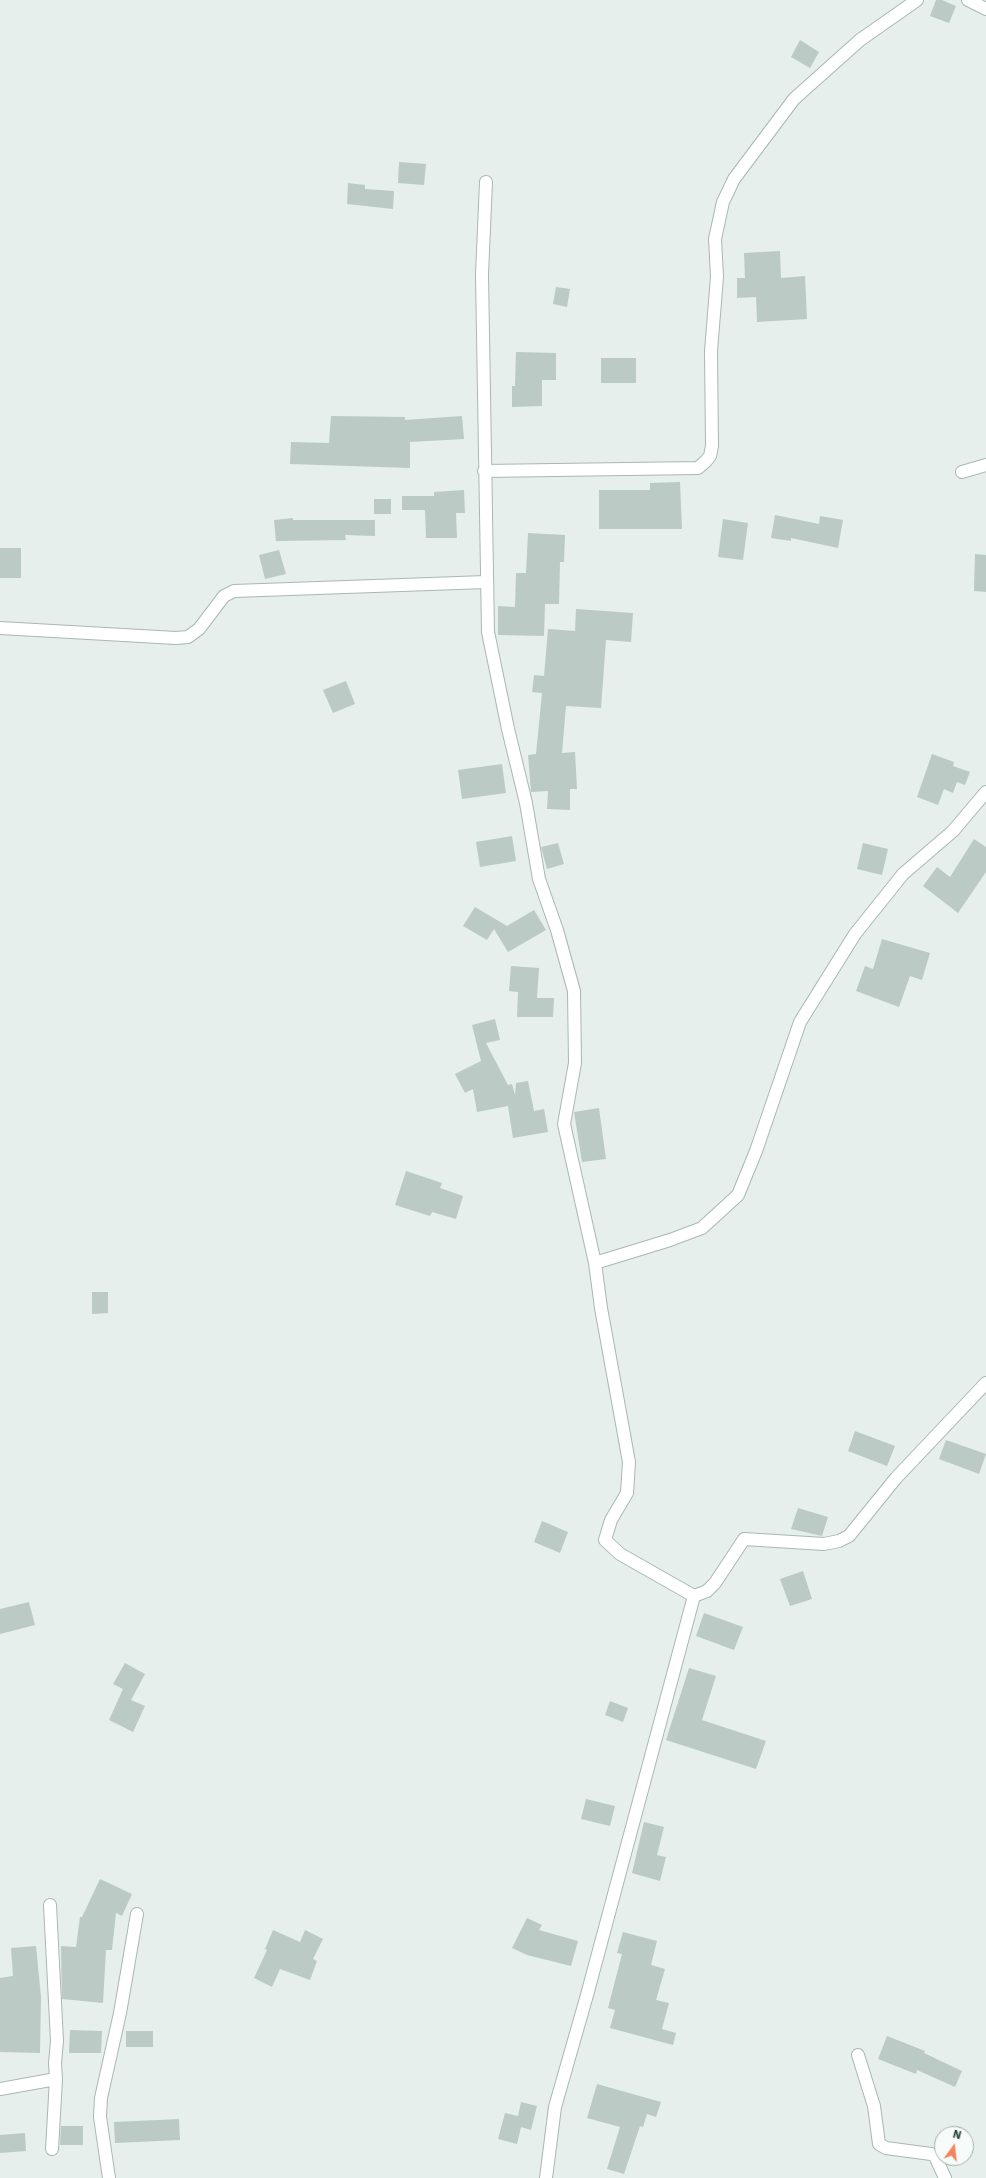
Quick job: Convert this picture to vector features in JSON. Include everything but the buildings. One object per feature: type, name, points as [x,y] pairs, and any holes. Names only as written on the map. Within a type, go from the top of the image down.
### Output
[{"type":"street","points":[[484,471],[698,468],[706,461],[710,456],[712,446],[711,351],[717,276],[715,238],[726,196],[734,179],[794,99],[860,40],[917,0]]},
{"type":"street","points":[[968,0],[986,9]]},
{"type":"street","points":[[486,182],[482,274],[484,471],[488,632],[508,729],[526,803],[539,878],[557,930],[574,991],[575,1063],[564,1124],[595,1263],[601,1308],[630,1462],[627,1492],[610,1520],[605,1540],[620,1554],[694,1596]]},
{"type":"street","points":[[962,472],[986,466]]},
{"type":"street","points":[[0,628],[176,638],[188,637],[199,629],[224,596],[234,591],[486,582]]},
{"type":"street","points":[[595,1263],[670,1240],[702,1228],[738,1196],[756,1151],[800,1022],[856,934],[903,874],[953,831],[986,792]]},
{"type":"street","points":[[694,1596],[707,1591],[715,1583],[744,1539],[748,1537],[824,1544],[840,1541],[849,1536],[896,1478],[986,1383]]},
{"type":"street","points":[[546,2178],[555,2107],[590,1987],[694,1596]]},
{"type":"street","points":[[50,1905],[57,2041],[54,2063],[56,2079],[52,2149]]},
{"type":"street","points":[[109,2178],[100,2117],[101,2098],[120,2013],[137,1914]]},
{"type":"street","points":[[858,2055],[874,2106],[879,2144],[886,2148],[931,2154],[934,2156],[945,2178]]},
{"type":"street","points":[[0,2089],[56,2079]]}]
